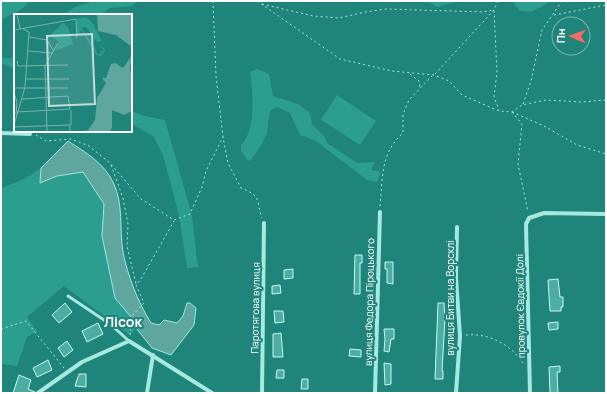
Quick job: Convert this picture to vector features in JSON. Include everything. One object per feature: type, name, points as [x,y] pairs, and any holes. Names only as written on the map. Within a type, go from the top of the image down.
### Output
[{"type":"street","points":[[1,133],[30,134]]},
{"type":"street","name":"вулиця Федора Піроцького","points":[[375,393],[380,212]]},
{"type":"street","points":[[529,218],[544,213],[606,214]]},
{"type":"street","name":"провулок Євдокії Долі","points":[[529,218],[526,224],[530,393]]},
{"type":"street","name":"Паротягова вулиця","points":[[262,393],[264,223]]},
{"type":"street","name":"вулиця Битви на Ворсклі","points":[[456,393],[460,336],[456,278],[457,227]]},
{"type":"street","points":[[38,393],[82,362],[129,341],[212,393]]},
{"type":"street","points":[[147,393],[153,355]]},
{"type":"lane","points":[[68,296],[110,324],[129,341]]},
{"type":"path","points":[[213,1],[216,76],[223,138],[228,163],[241,188],[254,193],[258,200],[264,223]]},
{"type":"path","points":[[257,1],[340,59],[392,71],[433,75],[449,81],[462,95],[499,111],[512,112],[544,126],[577,145],[606,154]]},
{"type":"path","points":[[380,212],[384,160],[394,141],[403,133],[404,114],[409,100],[494,10],[498,1]]},
{"type":"path","points":[[522,105],[531,81],[542,30],[562,1]]},
{"type":"path","points":[[261,4],[313,16],[339,18],[386,9],[483,12],[494,10]]},
{"type":"path","points":[[553,15],[606,5]]},
{"type":"path","points":[[494,10],[497,72],[494,97],[499,111]]},
{"type":"path","points":[[408,73],[419,81],[420,88]]},
{"type":"path","points":[[512,112],[522,105],[546,100],[581,102],[606,100]]},
{"type":"path","points":[[512,112],[522,124],[518,164],[526,195],[529,218]]},
{"type":"path","points":[[30,134],[38,135],[46,141],[71,139],[89,146],[110,163],[141,200],[174,220]]},
{"type":"path","points":[[136,285],[141,279],[174,220],[190,214],[202,187],[206,171],[223,138]]},
{"type":"path","points":[[110,163],[123,198],[128,224],[127,246],[136,285],[144,303],[130,317],[129,341]]},
{"type":"path","points":[[1,329],[26,321],[68,372]]},
{"type":"path","points":[[460,336],[476,334],[491,337],[517,354],[525,368]]},
{"type":"green space","points":[[1,1],[30,1],[22,9],[1,20]]},
{"type":"green space","points":[[96,1],[139,1],[131,6],[110,8],[105,12],[96,14],[64,14],[75,7]]},
{"type":"green space","points":[[427,1],[458,1],[437,7]]},
{"type":"green space","points":[[512,1],[552,1],[531,12],[520,11]]},
{"type":"green space","points":[[1,58],[14,58],[14,69],[1,63]]},
{"type":"green space","points":[[257,69],[269,74],[273,96],[298,104],[310,113],[312,124],[324,136],[327,143],[357,163],[375,162],[371,170],[381,172],[377,182],[367,180],[316,141],[300,135],[290,113],[277,107],[270,111],[267,133],[261,146],[250,161],[247,160],[241,151],[241,145],[246,139],[251,121],[252,89],[250,72]]},
{"type":"green space","points":[[337,95],[376,121],[360,145],[321,120]]},
{"type":"green space","points":[[132,111],[165,120],[192,216],[198,267],[187,268],[179,215],[163,155],[154,137],[132,124]]},
{"type":"green space","points":[[41,168],[40,183],[57,176],[83,172],[104,204],[102,236],[115,298],[131,317],[136,328],[130,335],[64,286],[27,317],[37,331],[27,337],[17,366],[1,364],[1,188],[24,179]]},
{"type":"water","points":[[68,141],[105,169],[113,182],[119,199],[122,243],[125,261],[134,289],[151,323],[159,325],[164,320],[177,323],[183,316],[187,303],[190,303],[196,308],[194,325],[171,355],[152,348],[136,328],[131,317],[115,298],[102,236],[104,204],[83,172],[57,176],[40,183],[41,168]]},
{"type":"building","points":[[355,255],[362,255],[362,263],[360,263],[360,294],[354,294]]},
{"type":"building","points":[[385,262],[393,262],[393,284],[387,283],[387,269],[385,269]]},
{"type":"building","points":[[293,269],[293,278],[284,279],[284,270]]},
{"type":"building","points":[[558,279],[560,297],[563,297],[563,307],[561,307],[561,311],[550,311],[548,280]]},
{"type":"building","points":[[280,285],[281,293],[272,294],[272,286]]},
{"type":"building","points":[[65,303],[72,312],[59,323],[52,315]]},
{"type":"building","points":[[438,303],[444,303],[445,319],[442,371],[443,379],[435,379]]},
{"type":"building","points":[[274,311],[283,311],[284,322],[275,323]]},
{"type":"building","points":[[558,322],[558,329],[549,330],[548,323]]},
{"type":"building","points":[[98,323],[103,334],[87,342],[82,331]]},
{"type":"building","points":[[384,329],[394,329],[394,339],[391,339],[389,352],[384,351]]},
{"type":"building","points":[[281,333],[283,357],[273,357],[273,334]]},
{"type":"building","points":[[67,341],[73,350],[64,357],[58,348]]},
{"type":"building","points":[[350,349],[361,350],[361,357],[349,356]]},
{"type":"building","points":[[48,360],[52,370],[37,377],[33,368]]},
{"type":"building","points":[[384,363],[391,364],[391,384],[385,385]]},
{"type":"building","points":[[560,366],[560,372],[557,372],[558,393],[550,393],[549,367]]},
{"type":"building","points":[[277,370],[284,370],[284,378],[276,378]]},
{"type":"building","points":[[79,374],[86,374],[86,387],[75,386]]},
{"type":"building","points":[[19,375],[31,380],[28,389],[35,393],[13,393]]},
{"type":"building","points":[[302,379],[308,379],[308,389],[301,389]]},
{"type":"district","name":"Лісок","points":[[123,322]]}]
